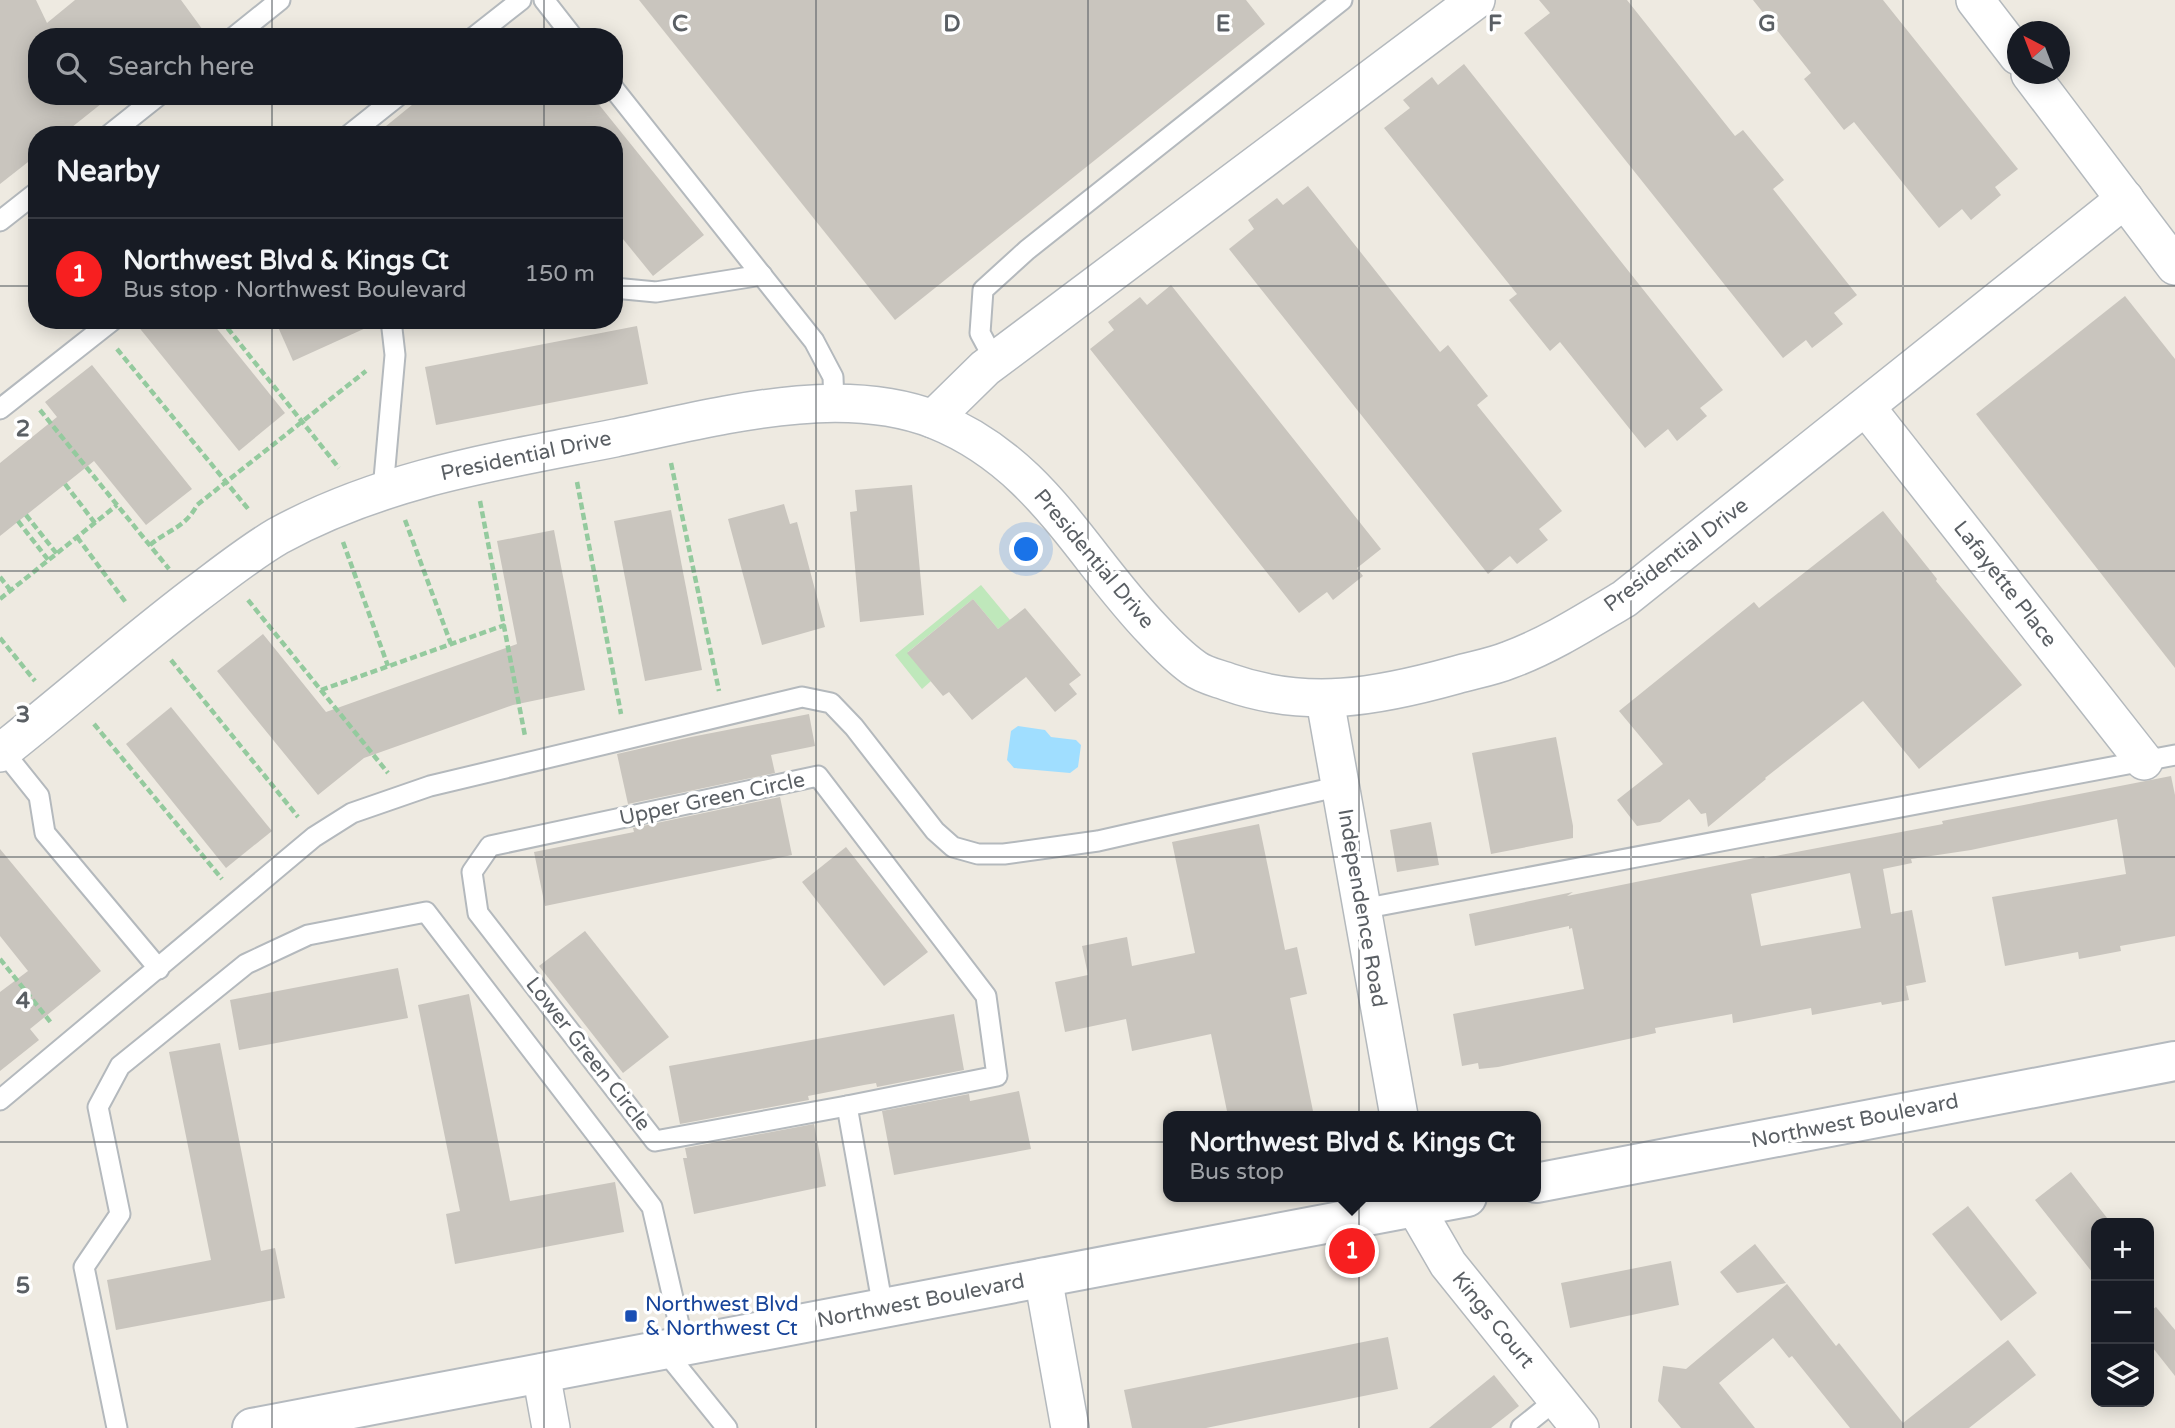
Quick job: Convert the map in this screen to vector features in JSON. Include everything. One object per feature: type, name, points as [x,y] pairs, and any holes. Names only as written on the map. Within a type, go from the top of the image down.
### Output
[{"type":"main road","name":"Northwest Boulevard","points":[[1541,1182],[2175,1061]]},
{"type":"main road","name":"Northwest Boulevard","points":[[252,1428],[1043,1277],[1414,1202]]},
{"type":"street","points":[[933,419],[995,361],[1476,0]]},
{"type":"street","points":[[1975,0],[2007,42]]},
{"type":"street","points":[[2038,84],[2175,266]]},
{"type":"street","name":"Presidential Drive","points":[[2,752],[226,572],[273,539],[330,509],[387,488],[473,466],[779,406],[834,403],[887,408],[933,419],[982,443],[1014,467],[1065,521],[1152,629],[1197,670],[1254,691],[1325,700],[1391,693],[1508,661],[1565,635],[1624,599],[2125,199]]},
{"type":"street","name":"Lafayette Place","points":[[1866,407],[2160,758]]},
{"type":"street","name":"Independence Road","points":[[1325,700],[1398,1111]]},
{"type":"street","name":"Kings Court","points":[[1414,1202],[1448,1264],[1580,1428]]},
{"type":"street","points":[[1043,1277],[1070,1428]]},
{"type":"street","points":[[541,1373],[551,1428]]},
{"type":"lane","points":[[244,28],[280,0]]},
{"type":"lane","points":[[485,28],[521,0]]},
{"type":"lane","points":[[544,0],[566,28]]},
{"type":"lane","points":[[995,361],[981,332],[983,290],[1027,250],[1342,0]]},
{"type":"lane","points":[[623,100],[814,341],[833,377],[834,403]]},
{"type":"lane","points":[[120,126],[147,105]]},
{"type":"lane","points":[[360,126],[387,105]]},
{"type":"lane","points":[[0,221],[28,199]]},
{"type":"lane","points":[[623,289],[656,292],[761,275]]},
{"type":"lane","points":[[0,409],[102,329]]},
{"type":"lane","points":[[387,488],[395,355],[392,329]]},
{"type":"lane","points":[[0,1100],[314,837],[352,813],[430,786],[724,715],[802,697],[831,703],[854,727],[935,831],[953,847],[978,854],[1004,854],[1098,841],[1341,786]]},
{"type":"lane","points":[[2,752],[39,796],[45,833],[159,969]]},
{"type":"lane","points":[[1362,909],[2160,758]]},
{"type":"lane","name":"Upper Green Circle","points":[[472,872],[489,846],[818,776],[986,996]]},
{"type":"lane","name":"Lower Green Circle","points":[[472,872],[478,913],[655,1141],[997,1076],[986,996]]},
{"type":"lane","points":[[117,1428],[84,1267],[120,1214],[98,1107],[120,1066],[246,964],[308,935],[426,912],[652,1207],[674,1348],[727,1428]]},
{"type":"lane","points":[[847,1106],[883,1308]]},
{"type":"lane","points":[[1521,1428],[1557,1399]]},
{"type":"path","points":[[110,329],[226,482],[273,539]]},
{"type":"path","points":[[228,329],[346,477]]},
{"type":"path","points":[[150,545],[162,534],[190,519],[197,505],[372,366],[373,375]]},
{"type":"path","points":[[24,390],[192,598]]},
{"type":"path","points":[[663,428],[724,715]]},
{"type":"path","points":[[570,447],[625,740]]},
{"type":"path","points":[[473,466],[530,762]]},
{"type":"path","points":[[65,484],[95,523]]},
{"type":"path","points":[[387,488],[451,644]]},
{"type":"path","points":[[0,598],[117,505]]},
{"type":"path","points":[[330,509],[388,666]]},
{"type":"path","points":[[26,515],[57,554]]},
{"type":"path","points":[[18,521],[49,561]]},
{"type":"path","points":[[77,537],[148,632],[314,837]]},
{"type":"path","points":[[226,572],[406,795]]},
{"type":"path","points":[[0,577],[11,591]]},
{"type":"path","points":[[321,690],[505,625]]},
{"type":"path","points":[[0,638],[63,702],[239,901]]},
{"type":"path","points":[[1,961],[67,1044]]},
{"type":"green space","points":[[981,585],[1010,620],[998,629],[973,599],[908,652],[931,681],[922,689],[895,655]]},
{"type":"water","points":[[1018,726],[1045,730],[1051,737],[1076,740],[1081,745],[1078,767],[1070,773],[1014,768],[1007,760],[1011,731]]},
{"type":"building","points":[[0,0],[36,0],[47,23],[75,0],[181,0],[201,28],[28,28],[28,105],[100,105],[73,126],[28,126],[28,162],[0,184]]},
{"type":"building","points":[[639,0],[1246,0],[1265,24],[895,320]]},
{"type":"building","points":[[1539,0],[1627,0],[1735,136],[1743,130],[1784,180],[1773,189],[1857,295],[1834,313],[1843,324],[1812,348],[1806,340],[1783,358],[1524,33],[1550,13]]},
{"type":"building","points":[[1753,0],[1883,0],[2018,169],[1995,187],[2001,195],[1971,220],[1962,209],[1939,228],[1854,122],[1844,130],[1804,79],[1811,73]]},
{"type":"building","points":[[1464,64],[1723,390],[1700,408],[1707,416],[1677,441],[1668,429],[1645,448],[1560,342],[1550,351],[1509,300],[1517,294],[1384,128],[1410,108],[1403,100],[1432,77],[1438,85]]},
{"type":"building","points":[[412,105],[599,105],[616,126],[386,126]]},
{"type":"building","points":[[623,134],[704,235],[653,276],[623,239]]},
{"type":"building","points":[[1308,186],[1440,352],[1448,345],[1488,396],[1477,405],[1562,511],[1539,529],[1548,540],[1517,564],[1510,556],[1488,574],[1229,249],[1254,229],[1248,220],[1277,198],[1283,205]]},
{"type":"building","points":[[1171,285],[1381,549],[1357,568],[1363,576],[1333,600],[1327,592],[1299,613],[1090,349],[1114,330],[1108,322],[1140,297],[1147,305]]},
{"type":"building","points":[[2125,296],[2175,359],[2175,668],[1976,414]]},
{"type":"building","points":[[637,326],[648,384],[436,425],[425,367]]},
{"type":"building","points":[[140,329],[217,329],[285,413],[239,451]]},
{"type":"building","points":[[279,329],[364,329],[293,361]]},
{"type":"building","points":[[92,365],[192,489],[146,525],[94,461],[0,536],[0,463],[57,417],[45,402]]},
{"type":"building","points":[[912,485],[924,615],[860,622],[850,512],[857,511],[855,490]]},
{"type":"building","points":[[784,504],[790,524],[797,522],[825,627],[762,645],[728,519]]},
{"type":"building","points":[[671,510],[702,670],[645,681],[614,521]]},
{"type":"building","points":[[1883,511],[1936,581],[2022,685],[1919,769],[1863,701],[1708,827],[1706,813],[1701,814],[1689,799],[1660,822],[1637,826],[1617,800],[1663,764],[1619,711],[1754,602],[1759,608]]},
{"type":"building","points":[[554,530],[585,690],[513,705],[364,758],[318,795],[217,671],[263,634],[326,712],[517,644],[497,541]]},
{"type":"building","points":[[973,599],[998,629],[1025,608],[1081,675],[1069,684],[1077,694],[1055,712],[1026,677],[972,720],[949,692],[943,696],[907,653]]},
{"type":"building","points":[[171,707],[272,831],[226,868],[126,744]]},
{"type":"building","points":[[809,714],[815,746],[771,755],[775,773],[628,804],[617,754]]},
{"type":"building","points":[[1556,737],[1573,838],[1491,854],[1472,753]]},
{"type":"building","points":[[2171,776],[2175,795],[2175,936],[2120,946],[2121,951],[2079,959],[2078,952],[2005,966],[1992,897],[2126,874],[2117,819],[1971,850],[1911,859],[1912,863],[1883,869],[1891,914],[1912,910],[1926,982],[1906,986],[1909,1000],[1882,1005],[1881,1002],[1812,1015],[1811,1008],[1733,1023],[1732,1014],[1655,1028],[1656,1033],[1498,1067],[1479,1069],[1478,1063],[1462,1066],[1453,1014],[1584,989],[1572,928],[1569,929],[1569,926],[1475,946],[1469,914],[1573,892],[1567,896],[1764,856],[1765,858],[1943,824],[1942,821]],"holes":[[[1850,873],[1861,928],[1761,946],[1751,894]]]},
{"type":"building","points":[[780,797],[792,855],[545,906],[534,852],[634,832],[633,828]]},
{"type":"building","points":[[1431,822],[1439,865],[1397,872],[1390,830]]},
{"type":"building","points":[[1259,824],[1285,950],[1297,947],[1307,994],[1290,998],[1313,1111],[1227,1111],[1211,1034],[1132,1051],[1126,1019],[1065,1032],[1055,982],[1088,975],[1082,946],[1127,937],[1132,966],[1195,953],[1172,842]]},
{"type":"building","points":[[846,847],[928,952],[884,986],[802,882]]},
{"type":"building","points":[[0,849],[101,971],[30,1029],[39,1040],[0,1071],[0,992],[28,971],[0,936]]},
{"type":"building","points":[[585,931],[669,1037],[623,1073],[539,966]]},
{"type":"building","points":[[398,968],[408,1018],[239,1050],[230,1000]]},
{"type":"building","points":[[469,994],[510,1201],[615,1182],[624,1232],[455,1264],[446,1214],[460,1211],[418,1005]]},
{"type":"building","points":[[954,1014],[964,1070],[877,1087],[876,1083],[864,1085],[808,1096],[809,1100],[680,1124],[669,1066]]},
{"type":"building","points":[[220,1043],[261,1251],[275,1248],[285,1298],[116,1330],[107,1280],[211,1260],[169,1052]]},
{"type":"building","points":[[1019,1091],[1031,1149],[894,1175],[882,1111],[969,1094],[970,1101]]},
{"type":"building","points":[[814,1124],[826,1186],[694,1214],[683,1158],[687,1158],[685,1148]]},
{"type":"building","points":[[2071,1172],[2107,1218],[2091,1218],[2091,1271],[2035,1200]]},
{"type":"building","points":[[1968,1206],[2037,1293],[2001,1321],[1932,1234]]},
{"type":"building","points":[[1755,1244],[1786,1283],[1737,1293],[1720,1272]]},
{"type":"building","points":[[1671,1261],[1679,1305],[1570,1328],[1561,1283]]},
{"type":"building","points":[[1787,1284],[1836,1346],[1839,1343],[1903,1423],[2008,1340],[2036,1375],[1969,1428],[1850,1428],[1792,1356],[1789,1358],[1773,1338],[1719,1383],[1755,1428],[1681,1428],[1658,1401],[1663,1366],[1686,1369]]},
{"type":"building","points":[[2156,1307],[2175,1330],[2175,1376],[2154,1349]]},
{"type":"building","points":[[1388,1337],[1398,1389],[1206,1428],[1132,1428],[1124,1390]]},
{"type":"building","points":[[1494,1375],[1519,1406],[1491,1428],[1429,1428]]},
{"type":"place","name":"Northwest Blvd & Kings Ct","points":[[1352,1251]]},
{"type":"place","name":"Northwest Blvd & Northwest Ct","points":[[631,1316]]}]
